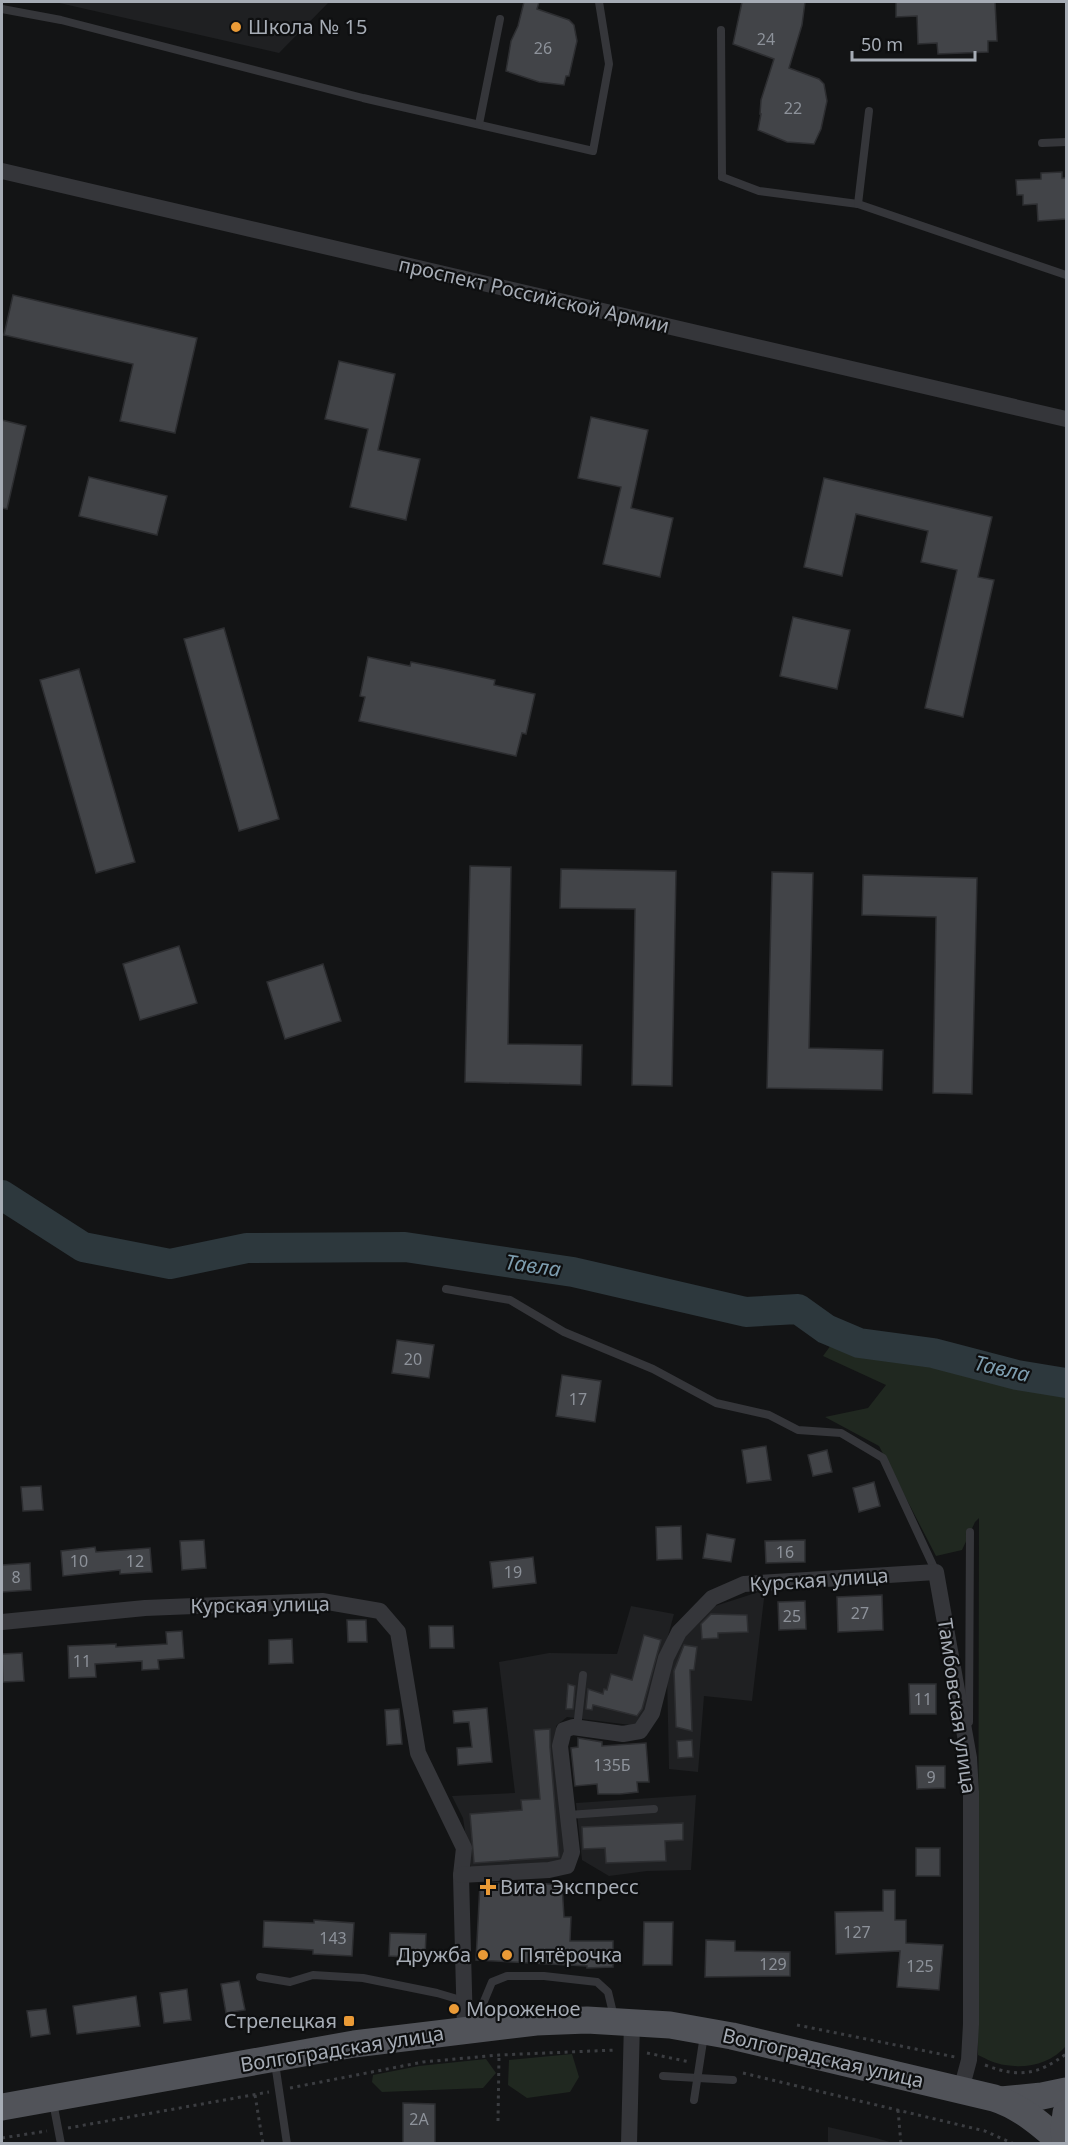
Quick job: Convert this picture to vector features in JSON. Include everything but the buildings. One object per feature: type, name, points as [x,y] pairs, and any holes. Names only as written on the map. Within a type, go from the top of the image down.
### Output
[{"type":"main road","name":"Волгоградская улица","points":[[2,2108],[354,2044],[536,2022],[624,2021],[705,2031],[1001,2100],[1039,2123],[1064,2144]]},
{"type":"main road","name":"Волгоградская улица","points":[[1001,2100],[1066,2091]]},
{"type":"main road","points":[[1064,2144],[1066,2113]]},
{"type":"street","name":"проспект Российской Армии","points":[[2,171],[1066,419]]},
{"type":"street","name":"Курская улица","points":[[577,1728],[623,1734],[640,1731],[652,1713],[666,1658],[679,1632],[712,1599],[744,1584],[936,1572]]},
{"type":"street","name":"Тамбовская улица","points":[[936,1572],[969,1758],[971,1792],[969,2060],[961,2090]]},
{"type":"street","name":"Курская улица","points":[[2,1622],[145,1608],[322,1601],[380,1611],[398,1632],[418,1753],[464,1848],[461,1875],[464,2001],[469,2029]]},
{"type":"street","points":[[461,1875],[549,1870],[567,1866],[572,1852],[560,1746],[564,1730],[577,1728]]},
{"type":"street","points":[[624,2021],[632,2050],[629,2144]]},
{"type":"lane","points":[[2,9],[61,20],[363,98],[593,151],[609,64],[599,2]]},
{"type":"lane","points":[[479,124],[500,19]]},
{"type":"lane","points":[[721,30],[722,177],[759,191],[858,204],[1066,275]]},
{"type":"lane","points":[[858,204],[869,111]]},
{"type":"lane","points":[[1042,143],[1066,142]]},
{"type":"lane","name":"Тамбовская улица","points":[[446,1289],[510,1300],[564,1332],[653,1369],[716,1403],[769,1415],[798,1430],[841,1433],[883,1458],[936,1572]]},
{"type":"lane","points":[[969,1758],[970,1532]]},
{"type":"lane","points":[[577,1728],[583,1675]]},
{"type":"lane","points":[[568,1815],[654,1809]]},
{"type":"lane","points":[[260,1977],[290,1982],[313,1975],[363,1978],[437,1993],[464,2001]]},
{"type":"lane","points":[[469,2029],[492,1982],[507,1976],[544,1976],[597,1982],[608,1992],[624,2021]]},
{"type":"lane","points":[[694,2100],[705,2031]]},
{"type":"lane","points":[[274,2060],[287,2144]]},
{"type":"lane","points":[[663,2076],[733,2080]]},
{"type":"lane","points":[[52,2099],[61,2144]]},
{"type":"path","points":[[797,2025],[969,2060],[1003,2072],[1024,2073],[1044,2069],[1066,2054]]},
{"type":"path","points":[[2,2138],[255,2095],[423,2062],[499,2055],[632,2050],[700,2064]]},
{"type":"path","points":[[498,2121],[499,2055]]},
{"type":"path","points":[[739,2072],[985,2131],[1014,2144]]},
{"type":"path","points":[[255,2095],[263,2144]]},
{"type":"path","points":[[898,2110],[901,2144]]},
{"type":"shaded area","name":"Школа № 15","points":[[55,2],[329,2],[279,53]]},
{"type":"shaded area","points":[[831,1345],[945,1365],[1066,1396],[1066,2046],[1046,2061],[1014,2066],[978,2055],[979,1518],[962,1550],[936,1556],[879,1446],[825,1417],[868,1408],[886,1385],[823,1356]]},
{"type":"shaded area","points":[[1017,1375],[1066,1376],[1066,1388]]},
{"type":"shaded area","points":[[765,1590],[752,1701],[704,1696],[698,1772],[669,1769],[667,1673],[685,1631],[709,1608]]},
{"type":"shaded area","points":[[631,1606],[674,1614],[647,1713],[638,1726],[567,1717],[556,1726],[567,1847],[565,1857],[558,1863],[471,1870],[463,1818],[452,1796],[515,1793],[499,1662],[549,1653],[617,1654]]},
{"type":"shaded area","points":[[696,1795],[691,1870],[647,1871],[609,1876],[582,1860],[576,1803]]},
{"type":"shaded area","points":[[572,2054],[579,2077],[570,2092],[527,2098],[508,2085],[509,2060]]},
{"type":"shaded area","points":[[486,2059],[496,2073],[483,2088],[382,2092],[372,2082],[373,2075],[419,2066]]},
{"type":"shaded area","points":[[828,2127],[876,2138],[893,2143],[828,2143]]},
{"type":"waterway","name":"Тавла","points":[[2,1195],[83,1247],[170,1264],[247,1248],[405,1247],[573,1272],[746,1312],[798,1309],[826,1329],[859,1343],[933,1353],[1017,1375],[1066,1383]]},
{"type":"place","name":"Школа № 15","points":[[236,27]]},
{"type":"place","name":"Вита Экспресс","points":[[488,1887]]},
{"type":"place","name":"Дружба","points":[[483,1955]]},
{"type":"place","name":"Пятёрочка","points":[[507,1955]]},
{"type":"place","name":"Мороженое","points":[[454,2009]]},
{"type":"place","name":"Стрелецкая","points":[[349,2021]]}]
